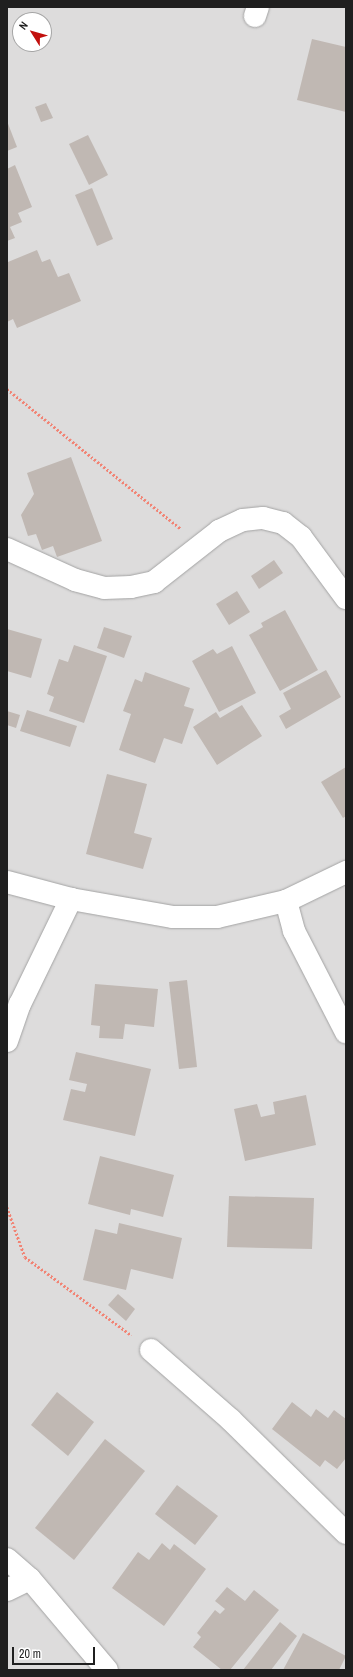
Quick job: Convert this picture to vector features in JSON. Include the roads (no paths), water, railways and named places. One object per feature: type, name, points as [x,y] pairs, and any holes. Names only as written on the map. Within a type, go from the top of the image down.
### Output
[{"type":"street","points":[[7,549],[75,580],[104,588],[154,582],[219,531],[243,520],[263,518],[283,523],[301,536],[346,598]]},
{"type":"street","points":[[7,882],[70,899],[173,917],[216,917],[286,901],[346,872]]},
{"type":"street","points":[[7,1040],[26,991],[70,899]]},
{"type":"street","points":[[286,901],[294,931],[346,1032]]},
{"type":"street","points":[[151,1350],[231,1420],[346,1533]]},
{"type":"street","points":[[7,1559],[30,1579],[107,1670]]},
{"type":"street","points":[[7,1590],[30,1579]]}]
